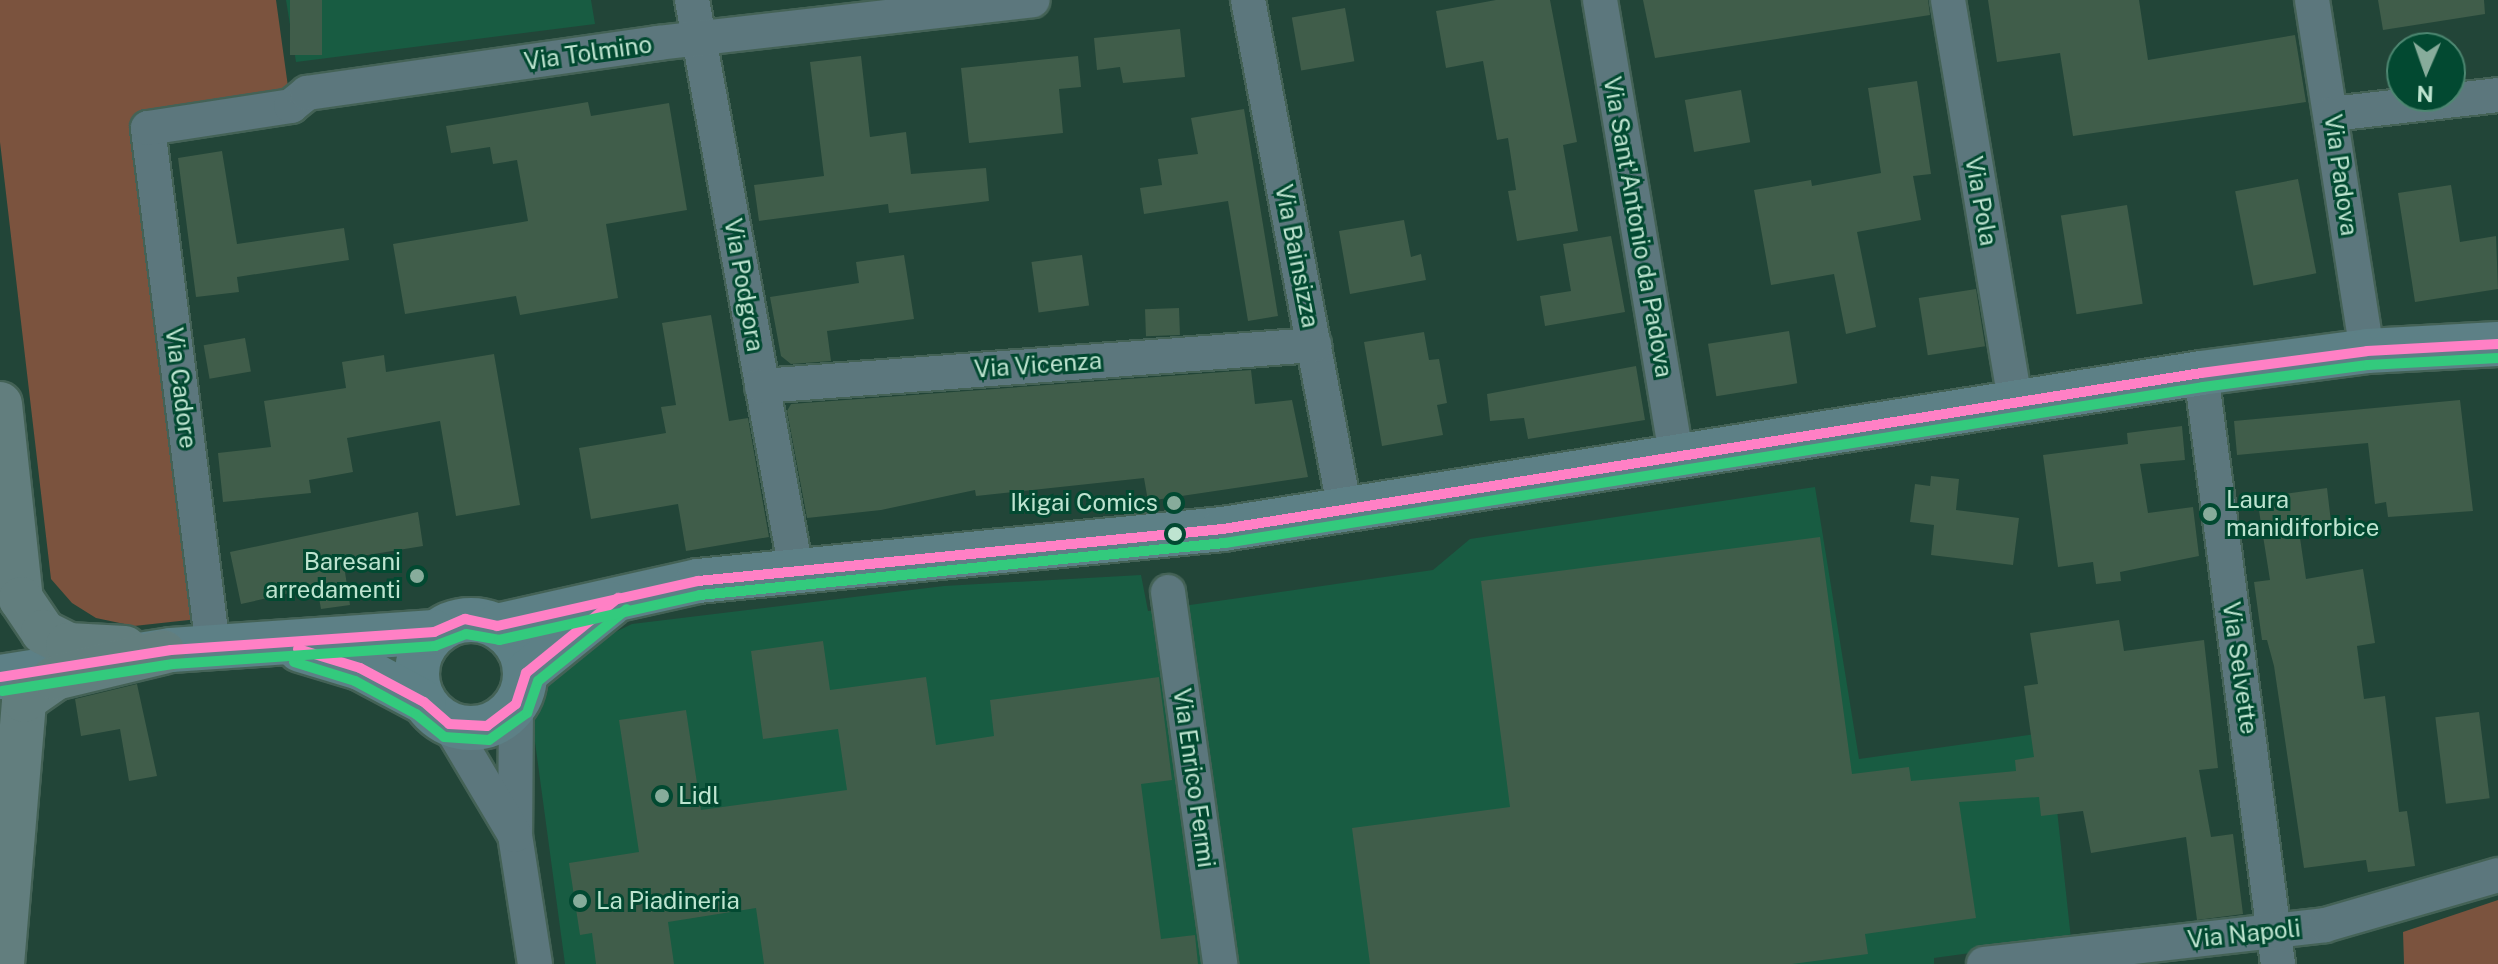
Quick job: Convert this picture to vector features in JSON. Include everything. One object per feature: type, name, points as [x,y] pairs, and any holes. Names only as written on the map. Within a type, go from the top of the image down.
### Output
[{"type":"highway","points":[[0,404],[21,599],[43,632],[68,645],[182,650]]},
{"type":"highway","points":[[2,964],[24,700],[55,678],[182,650]]},
{"type":"street","name":"Via Podgora","points":[[692,0],[796,570]]},
{"type":"street","name":"Via Tolmino","points":[[148,128],[291,106],[307,93],[698,38],[1033,0]]},
{"type":"street","name":"Via Bainsizza","points":[[1248,0],[1345,511]]},
{"type":"street","name":"Via Sant'Antonio da Padova","points":[[1600,0],[1676,454]]},
{"type":"street","name":"Via Pola","points":[[1948,0],[2015,402]]},
{"type":"street","name":"Via Padova","points":[[2312,0],[2367,351]]},
{"type":"street","points":[[2332,114],[2498,95]]},
{"type":"street","name":"Via Cadore","points":[[148,128],[182,650]]},
{"type":"street","points":[[0,677],[182,650],[287,646],[434,632],[465,619],[497,626],[698,581],[1160,537],[1345,511],[1676,454],[2201,373],[2367,351],[2498,344]]},
{"type":"street","name":"Via Vicenza","points":[[762,386],[1314,345]]},
{"type":"street","name":"Via Selvette","points":[[2201,373],[2277,947]]},
{"type":"street","name":"Via Enrico Fermi","points":[[1168,592],[1220,964]]},
{"type":"street","points":[[287,646],[360,668],[436,713],[487,726],[521,688],[618,598]]},
{"type":"street","points":[[497,626],[522,654],[515,835],[535,964]]},
{"type":"street","points":[[434,632],[416,666],[436,713],[515,835]]},
{"type":"street","name":"Via Napoli","points":[[1984,964],[2277,947],[2325,925],[2498,875]]},
{"type":"shaded area","points":[[0,0],[276,0],[289,94],[131,119],[198,619],[134,626],[96,618],[72,603],[51,579],[0,142]]},
{"type":"shaded area","points":[[286,0],[591,0],[595,24],[296,62]]},
{"type":"shaded area","points":[[1815,487],[1859,759],[2043,733],[2054,782],[2071,939],[1934,958],[1934,964],[565,964],[530,705],[576,651],[632,624],[944,586],[1141,575],[1148,611],[1433,570],[1470,539]]},
{"type":"shaded area","points":[[2498,900],[2498,964],[2404,964],[2403,932]]},
{"type":"building","points":[[290,0],[322,0],[322,55],[290,55]]},
{"type":"building","points":[[1496,0],[1550,0],[1577,142],[1563,145],[1578,231],[1517,241],[1508,191],[1516,190],[1508,138],[1497,140],[1483,61],[1446,68],[1436,11]]},
{"type":"building","points":[[1643,0],[1928,0],[1930,15],[1655,58]]},
{"type":"building","points":[[1988,0],[2139,0],[2148,60],[2295,35],[2306,102],[2073,136],[2060,53],[1997,62]]},
{"type":"building","points":[[2378,0],[2484,0],[2485,14],[2383,30]]},
{"type":"building","points":[[1345,8],[1354,61],[1301,71],[1292,17]]},
{"type":"building","points":[[1180,29],[1185,77],[1123,83],[1120,67],[1097,70],[1094,38]]},
{"type":"building","points":[[861,56],[870,137],[906,132],[911,174],[986,168],[989,201],[889,213],[888,204],[759,221],[754,185],[824,176],[810,62]]},
{"type":"building","points":[[1078,56],[1081,87],[1059,89],[1063,133],[969,143],[961,68]]},
{"type":"building","points":[[1917,81],[1931,174],[1913,176],[1921,220],[1857,232],[1876,327],[1846,334],[1834,274],[1771,285],[1754,190],[1811,180],[1812,186],[1881,173],[1868,88]]},
{"type":"building","points":[[1741,90],[1750,142],[1694,152],[1685,100]]},
{"type":"building","points":[[588,102],[591,116],[669,103],[687,210],[606,224],[618,298],[520,315],[516,296],[405,314],[393,244],[528,221],[517,160],[493,164],[490,147],[451,153],[446,126]]},
{"type":"building","points":[[1244,109],[1278,316],[1248,321],[1228,201],[1144,214],[1140,188],[1162,185],[1158,159],[1198,154],[1191,118]]},
{"type":"building","points":[[222,151],[237,244],[344,228],[349,260],[237,277],[239,292],[196,297],[178,158]]},
{"type":"building","points":[[2298,179],[2316,273],[2253,285],[2235,191]]},
{"type":"building","points":[[2451,185],[2460,242],[2496,236],[2498,289],[2415,302],[2398,193]]},
{"type":"building","points":[[2127,205],[2143,304],[2076,314],[2061,215]]},
{"type":"building","points":[[1404,220],[1411,257],[1421,254],[1426,280],[1350,294],[1339,231]]},
{"type":"building","points":[[1611,236],[1625,312],[1545,326],[1540,296],[1571,291],[1563,244]]},
{"type":"building","points":[[904,255],[914,319],[827,331],[831,361],[791,364],[781,356],[770,297],[859,283],[856,262]]},
{"type":"building","points":[[1082,255],[1089,306],[1039,313],[1031,262]]},
{"type":"building","points":[[1976,289],[1985,346],[1928,355],[1919,298]]},
{"type":"building","points":[[1179,308],[1180,335],[1146,336],[1145,309]]},
{"type":"building","points":[[711,315],[729,421],[748,418],[769,537],[686,551],[678,504],[591,519],[579,448],[666,433],[661,407],[676,405],[662,323]]},
{"type":"building","points":[[1789,331],[1797,383],[1716,396],[1708,344]]},
{"type":"building","points":[[1424,332],[1429,360],[1439,359],[1447,403],[1437,405],[1443,435],[1382,446],[1364,342]]},
{"type":"building","points":[[245,338],[251,371],[210,379],[204,345]]},
{"type":"building","points":[[494,354],[520,505],[456,516],[440,421],[347,438],[353,472],[309,480],[311,493],[223,502],[218,453],[271,447],[264,401],[346,388],[342,362],[384,355],[386,372]]},
{"type":"building","points":[[1636,366],[1645,420],[1528,439],[1524,418],[1490,421],[1487,394]]},
{"type":"building","points":[[1251,370],[1255,404],[1292,400],[1308,477],[1148,501],[1144,478],[976,496],[975,490],[881,510],[807,518],[787,411],[791,404]]},
{"type":"building","points":[[2460,400],[2473,511],[2388,517],[2386,502],[2375,504],[2368,443],[2237,455],[2234,421]]},
{"type":"building","points":[[2182,426],[2185,460],[2140,464],[2148,513],[2193,507],[2199,556],[2120,572],[2121,581],[2096,584],[2093,562],[2058,567],[2043,455],[2128,444],[2127,433]]},
{"type":"building","points":[[1931,476],[1959,479],[1956,510],[2019,518],[2013,565],[1931,555],[1934,525],[1910,522],[1915,484],[1930,486]]},
{"type":"building","points":[[2327,488],[2331,522],[2305,525],[2305,530],[2299,531],[2306,579],[2363,569],[2375,643],[2357,646],[2364,699],[2385,696],[2399,812],[2407,811],[2415,866],[2368,872],[2366,860],[2304,868],[2274,666],[2267,640],[2262,640],[2254,582],[2270,580],[2257,498]]},
{"type":"building","points":[[418,512],[423,546],[343,559],[350,605],[321,609],[317,587],[241,604],[230,552]]},
{"type":"building","points":[[1820,537],[1852,774],[1909,767],[1911,781],[2016,771],[2015,760],[2034,757],[2024,686],[2038,684],[2030,633],[2119,620],[2124,651],[2204,640],[2218,768],[2199,770],[2211,837],[2233,834],[2243,914],[2197,920],[2186,837],[2091,853],[2083,811],[2041,816],[2039,797],[1959,802],[1976,918],[1865,934],[1868,954],[1792,964],[1370,964],[1352,828],[1510,807],[1481,581]]},
{"type":"building","points":[[823,641],[830,690],[926,677],[936,745],[994,736],[990,700],[1159,677],[1172,780],[1141,784],[1161,939],[1195,935],[1198,964],[764,964],[756,908],[668,922],[674,964],[596,964],[592,933],[580,935],[569,863],[639,852],[619,720],[686,710],[701,810],[847,790],[838,729],[763,739],[751,651]]},
{"type":"building","points":[[137,684],[157,776],[129,781],[120,729],[81,736],[75,699]]},
{"type":"building","points":[[2479,712],[2490,798],[2446,804],[2435,717]]},
{"type":"transit line","points":[[0,677],[171,650],[434,632],[465,619],[497,626],[698,581],[1223,529],[2201,373],[2367,351],[2498,344]]},
{"type":"transit line","points":[[2,691],[173,664],[435,646],[466,634],[499,640],[700,595],[1225,543],[2203,387],[2368,365],[2498,358]]},
{"type":"transit line","points":[[298,649],[360,668],[424,702],[449,724],[487,726],[516,704],[526,673],[618,598]]},
{"type":"transit line","points":[[294,662],[355,681],[416,714],[444,737],[489,740],[527,713],[538,681],[627,609]]},
{"type":"place","name":"Ikigai Comics","points":[[1174,503]]},
{"type":"place","name":"Laura manidiforbice","points":[[2210,514]]},
{"type":"place","name":"Baresani arredamenti","points":[[417,576]]},
{"type":"place","name":"Lidl","points":[[662,796]]},
{"type":"place","name":"La Piadineria","points":[[580,901]]}]
